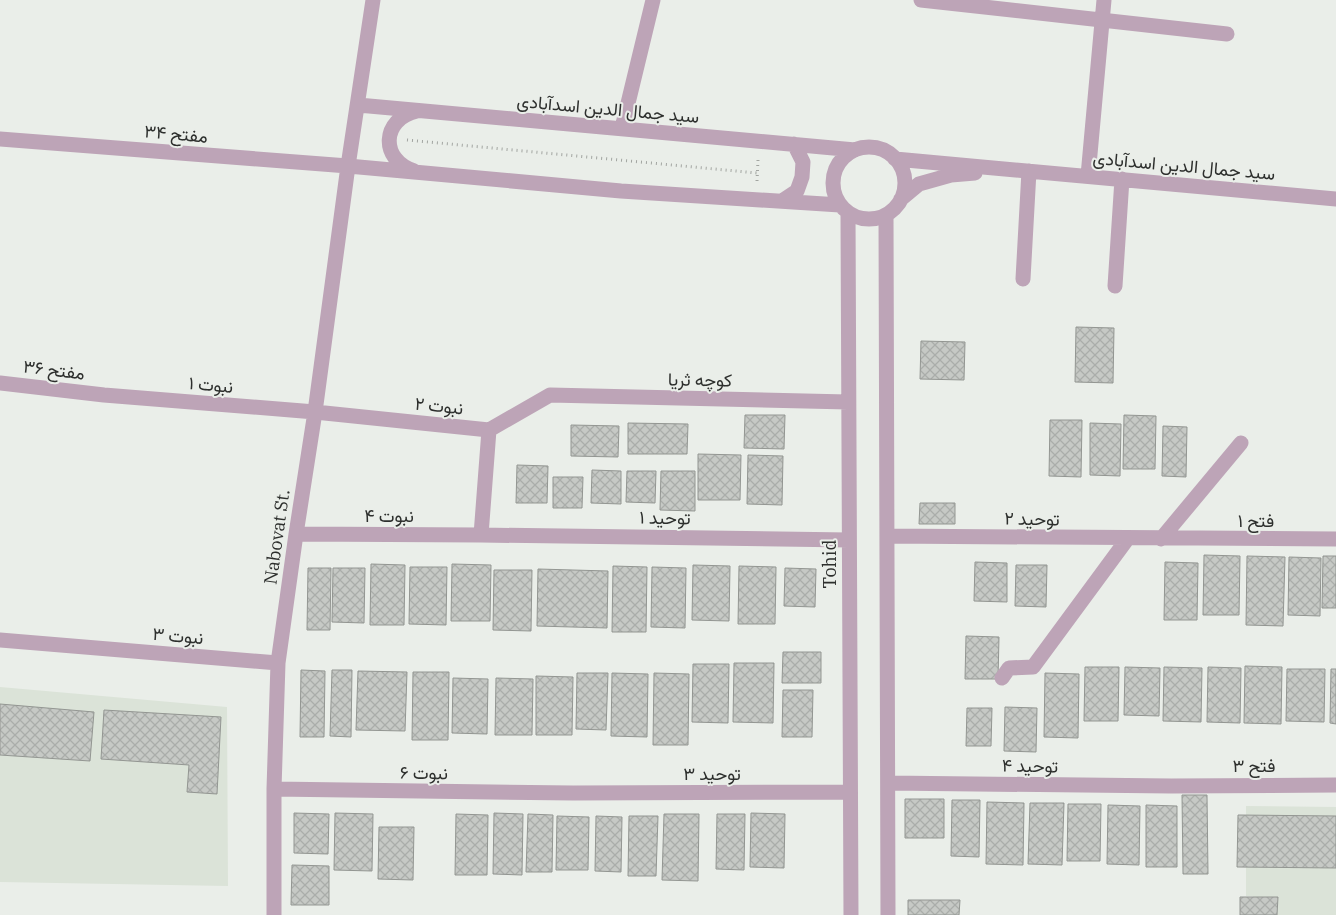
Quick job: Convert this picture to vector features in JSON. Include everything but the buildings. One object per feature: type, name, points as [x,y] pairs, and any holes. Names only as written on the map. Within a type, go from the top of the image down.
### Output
[{"type":"street","name":"Nabovat St.","points":[[274,915],[274,789],[278,663],[373,0]]},
{"type":"street","points":[[622,128],[653,0]]},
{"type":"street","points":[[921,0],[1227,34]]},
{"type":"street","points":[[1088,176],[1104,0]]},
{"type":"street","name":"سید جمال الدین اسدآبادی","points":[[358,104],[855,150]]},
{"type":"street","points":[[418,173],[408,169],[394,157],[388,140],[390,130],[395,122],[402,116],[421,110]]},
{"type":"street","name":"مفتح ۳۴","points":[[0,139],[348,166]]},
{"type":"street","points":[[782,201],[797,191],[802,177],[803,162],[794,144]]},
{"type":"street","points":[[866,147],[877,148],[887,152],[895,159],[902,168],[904,189],[901,199],[895,208],[886,215],[877,218],[857,217],[844,209],[835,196],[833,184],[834,174],[846,156],[855,150],[866,147]]},
{"type":"street","name":"سید جمال الدین اسدآبادی","points":[[895,159],[1336,199]]},
{"type":"street","points":[[348,166],[621,191],[782,201],[844,209]]},
{"type":"street","name":"سید جمال الدین اسدآبادی","points":[[901,199],[919,184],[951,175],[1029,171]]},
{"type":"street","points":[[1023,279],[1029,171]]},
{"type":"street","points":[[1115,286],[1122,180]]},
{"type":"street","name":"Tohid","points":[[844,209],[848,402],[851,915]]},
{"type":"street","points":[[886,215],[888,915]]},
{"type":"street","name":"مفتح ۳۶","points":[[0,383],[104,394]]},
{"type":"street","name":"نبوت ۱","points":[[104,394],[315,412]]},
{"type":"street","name":"کوچه ثریا","points":[[489,430],[550,395],[848,402]]},
{"type":"street","name":"نبوت ۲","points":[[315,412],[489,430]]},
{"type":"street","points":[[481,535],[489,430]]},
{"type":"street","points":[[1161,539],[1241,443]]},
{"type":"street","name":"نبوت ۴","points":[[296,534],[481,535]]},
{"type":"street","name":"توحید ۱","points":[[481,535],[849,540]]},
{"type":"street","name":"توحید ۲","points":[[887,536],[1177,539]]},
{"type":"street","points":[[1002,678],[1009,668],[1033,667],[1128,538]]},
{"type":"street","name":"فتح ۱","points":[[1177,539],[1336,540]]},
{"type":"street","name":"نبوت ۳","points":[[0,640],[278,663]]},
{"type":"street","name":"توحید ۴","points":[[888,783],[1171,786]]},
{"type":"street","name":"فتح ۳","points":[[1171,786],[1336,785]]},
{"type":"street","name":"نبوت ۶","points":[[274,789],[573,793]]},
{"type":"street","name":"توحید ۳","points":[[573,793],[850,792]]},
{"type":"path","points":[[390,130],[402,140],[757,173]]},
{"type":"path","points":[[755,200],[760,141]]},
{"type":"shaded area","points":[[0,687],[227,707],[228,886],[0,882]]},
{"type":"shaded area","points":[[1246,806],[1336,807],[1336,915],[1252,915],[1253,896],[1246,896]]}]
